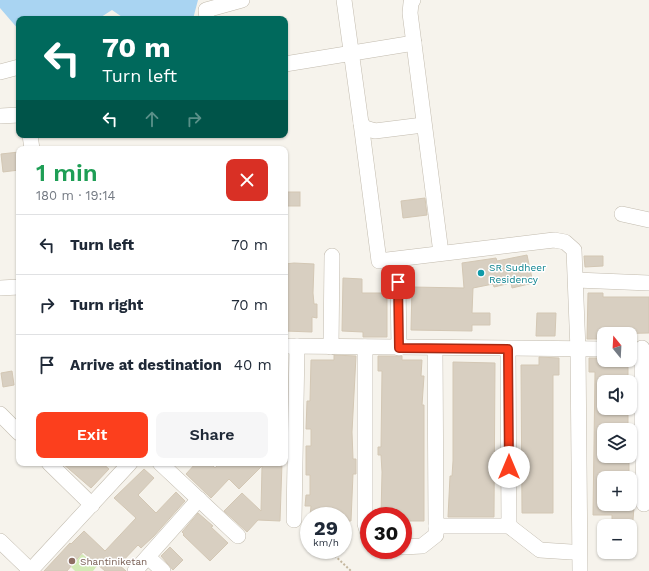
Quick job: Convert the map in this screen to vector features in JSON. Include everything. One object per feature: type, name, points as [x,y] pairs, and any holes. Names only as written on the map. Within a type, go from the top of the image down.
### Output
[{"type":"street","points":[[207,16],[206,10],[242,0]]},
{"type":"street","points":[[344,0],[379,261],[554,240],[565,242],[574,250],[576,280],[573,350],[570,571]]},
{"type":"street","points":[[413,0],[411,3],[410,13],[441,253]]},
{"type":"street","points":[[288,64],[414,43]]},
{"type":"street","points":[[0,72],[16,68]]},
{"type":"street","points":[[0,116],[16,115]]},
{"type":"street","points":[[361,124],[365,128],[375,131],[424,125]]},
{"type":"street","points":[[622,214],[649,220]]},
{"type":"street","points":[[331,347],[332,256]]},
{"type":"street","points":[[576,280],[649,283]]},
{"type":"street","points":[[398,282],[399,348]]},
{"type":"street","points":[[0,288],[16,287]]},
{"type":"street","points":[[294,520],[291,346],[597,349]]},
{"type":"street","points":[[365,347],[365,507]]},
{"type":"street","points":[[412,547],[422,546],[436,536],[435,348]]},
{"type":"street","points":[[508,349],[509,526]]},
{"type":"street","points":[[640,349],[645,421],[644,504]]},
{"type":"street","points":[[573,350],[580,571]]},
{"type":"street","points":[[0,414],[16,430]]},
{"type":"street","points":[[52,466],[92,505]]},
{"type":"street","points":[[0,541],[31,571],[127,466]]},
{"type":"street","points":[[163,466],[238,536]]},
{"type":"street","points":[[135,571],[199,499]]},
{"type":"street","points":[[436,526],[509,526],[540,550],[571,552]]},
{"type":"street","points":[[148,557],[163,571]]},
{"type":"path","points":[[338,559],[351,571]]},
{"type":"green space","points":[[82,554],[97,566],[93,571],[75,571],[71,567]]},
{"type":"water","points":[[0,0],[198,0],[194,16],[121,16],[112,10],[103,16],[16,16],[16,27],[0,8]]},
{"type":"building","points":[[16,152],[16,170],[3,172],[1,154]]},
{"type":"building","points":[[288,192],[300,192],[300,206],[288,206]]},
{"type":"building","points":[[425,198],[427,215],[403,218],[401,201]]},
{"type":"building","points":[[527,255],[533,283],[512,288],[511,283],[494,287],[493,284],[473,288],[472,313],[490,313],[490,325],[472,325],[472,331],[411,330],[412,287],[464,288],[462,263],[496,258],[497,261]]},
{"type":"building","points":[[584,256],[603,256],[603,266],[585,267]]},
{"type":"building","points":[[288,264],[314,264],[313,293],[314,304],[317,304],[317,318],[312,317],[312,332],[288,331]]},
{"type":"building","points":[[343,278],[362,279],[362,293],[387,293],[387,337],[363,337],[363,332],[342,331]]},
{"type":"building","points":[[588,293],[603,293],[603,297],[649,297],[649,333],[637,333],[637,327],[597,327],[597,339],[587,339]]},
{"type":"building","points":[[537,313],[556,313],[555,336],[536,336]]},
{"type":"building","points":[[334,355],[356,356],[352,432],[353,459],[356,459],[356,474],[353,474],[352,507],[305,506],[306,495],[310,495],[310,475],[306,475],[306,446],[311,446],[311,429],[306,429],[307,401],[310,401],[311,360],[334,360]]},
{"type":"building","points":[[378,356],[402,356],[402,360],[422,360],[421,376],[424,376],[422,405],[424,405],[424,521],[412,521],[412,507],[381,507],[382,472],[381,455],[378,455],[378,447],[381,447],[382,371],[378,371]]},
{"type":"building","points":[[539,357],[559,358],[559,375],[553,375],[553,513],[522,513],[521,365],[539,365]]},
{"type":"building","points":[[589,358],[597,358],[597,367],[628,367],[628,375],[597,375],[597,415],[628,415],[628,423],[597,423],[597,463],[629,463],[629,471],[597,471],[597,511],[634,511],[633,519],[612,519],[612,515],[593,515],[595,372],[589,372]]},
{"type":"building","points":[[453,362],[495,363],[494,517],[448,517],[450,476],[452,476],[453,461]]},
{"type":"building","points":[[12,371],[14,385],[3,387],[1,373]]},
{"type":"building","points":[[65,466],[106,466],[109,469],[91,488]]},
{"type":"building","points":[[193,466],[213,466],[215,468],[217,466],[262,466],[239,489],[229,479],[211,498],[186,474]]},
{"type":"building","points":[[262,466],[282,466],[280,521],[258,520],[247,532],[224,511],[242,493],[261,511]]},
{"type":"building","points":[[144,469],[154,478],[138,495],[156,513],[176,492],[185,501],[154,536],[141,548],[138,545],[119,565],[126,571],[105,571],[83,552],[67,571],[44,571],[70,543],[71,544],[84,531],[105,551],[136,518],[114,498]]},
{"type":"building","points":[[198,513],[213,526],[211,527],[228,543],[210,561],[183,535],[184,534],[182,532]]},
{"type":"building","points":[[170,547],[183,560],[173,570],[161,556]]},
{"type":"place","name":"SR Sudheer Residency","points":[[481,273]]},
{"type":"place","name":"Shantiniketan","points":[[72,561]]},
{"type":"route","points":[[398,282],[399,348],[508,349],[509,467]]}]
